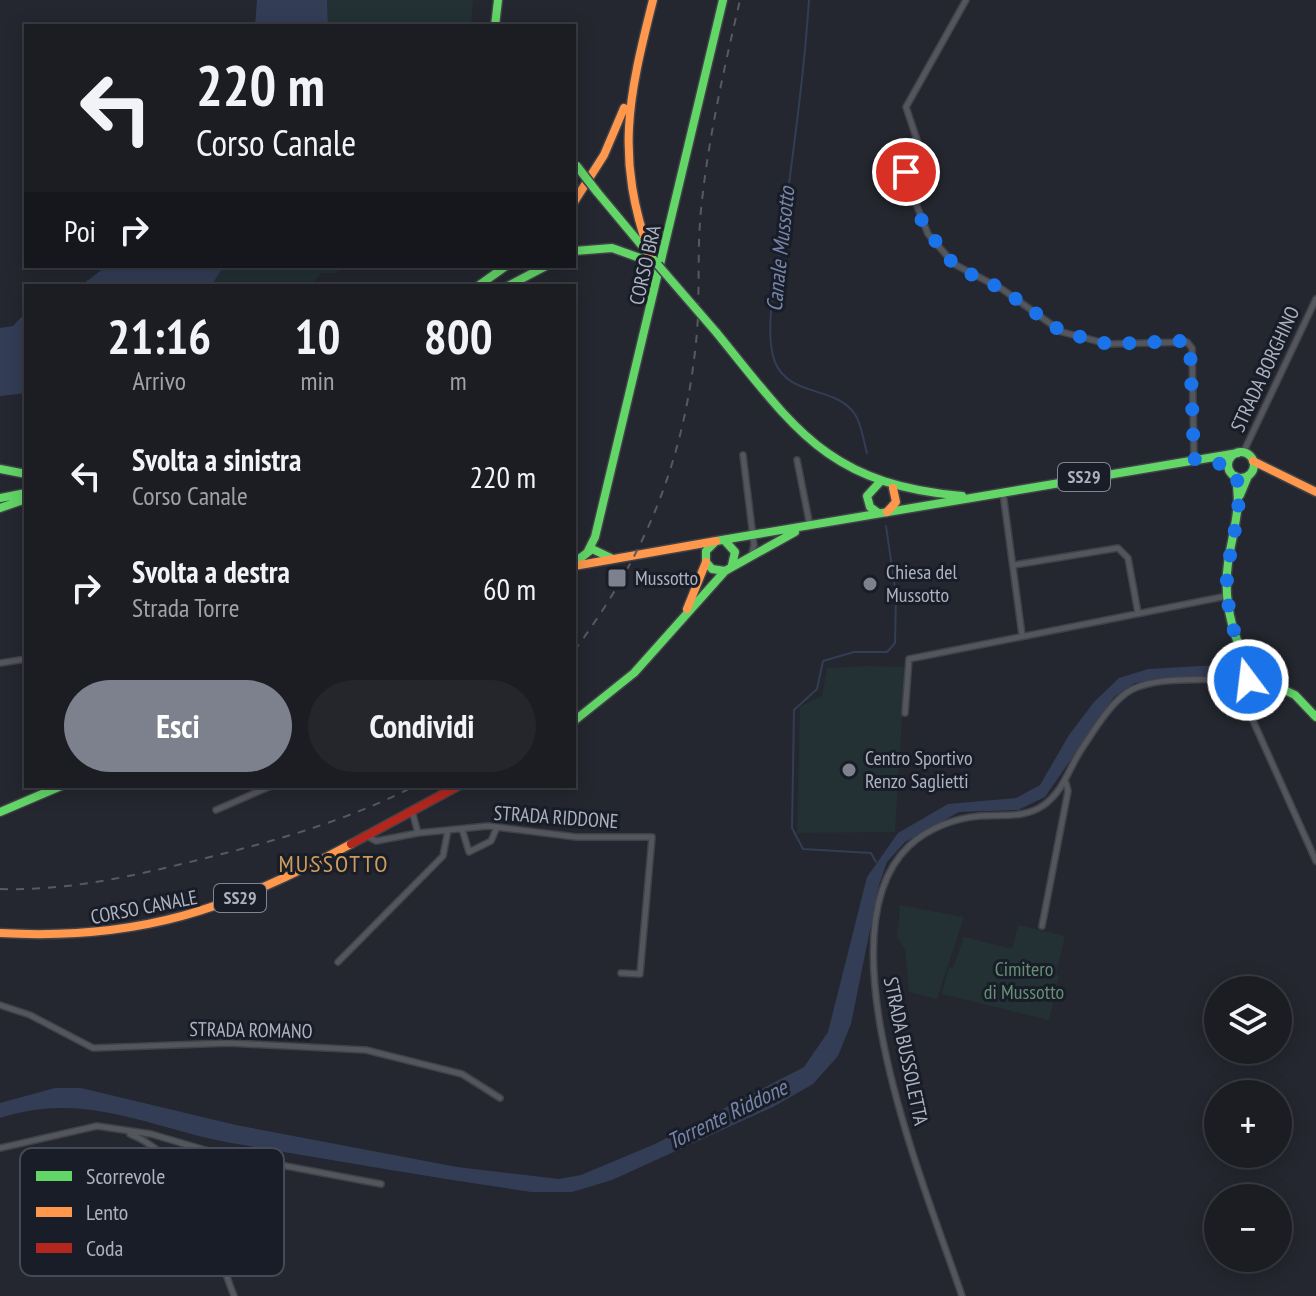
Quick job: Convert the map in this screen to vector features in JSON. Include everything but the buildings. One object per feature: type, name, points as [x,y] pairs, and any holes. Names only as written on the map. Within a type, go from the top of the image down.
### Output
[{"type":"main road","points":[[495,24],[498,0]]},
{"type":"main road","points":[[576,199],[604,155],[629,96],[651,0]]},
{"type":"main road","name":"CORSO BRA","points":[[593,556],[723,0]]},
{"type":"main road","points":[[629,96],[624,156],[627,186],[633,214],[649,258]]},
{"type":"main road","points":[[576,165],[649,258],[795,426],[851,473],[882,512],[896,502],[893,488],[851,473]]},
{"type":"main road","points":[[576,251],[612,248],[649,258]]},
{"type":"main road","points":[[481,284],[503,268]]},
{"type":"main road","points":[[512,284],[542,268]]},
{"type":"main road","points":[[1229,467],[1230,460],[1240,453]]},
{"type":"main road","points":[[1194,459],[1240,453],[1316,492]]},
{"type":"main road","points":[[1194,459],[1217,461],[1229,467],[1235,476],[1239,497]]},
{"type":"main road","name":"SS29","points":[[726,542],[1194,459]]},
{"type":"main road","points":[[1251,679],[1249,667],[1239,649],[1227,596],[1227,574],[1239,497],[1253,461]]},
{"type":"main road","points":[[0,469],[24,474]]},
{"type":"main road","points":[[1235,476],[1279,473]]},
{"type":"main road","points":[[851,518],[879,483]]},
{"type":"main road","name":"SS29","points":[[893,488],[921,495],[974,496]]},
{"type":"main road","points":[[0,498],[24,496]]},
{"type":"main road","points":[[0,508],[24,497]]},
{"type":"main road","name":"SS29","points":[[576,719],[634,673],[728,568],[807,527]]},
{"type":"main road","points":[[706,559],[716,541]]},
{"type":"main road","points":[[576,564],[593,556],[617,559],[716,541],[726,542],[735,552],[728,568],[712,569],[692,546]]},
{"type":"main road","name":"SS29","points":[[683,618],[706,559]]},
{"type":"main road","points":[[1249,667],[1258,669],[1251,679]]},
{"type":"main road","points":[[1251,679],[1295,695],[1316,717]]},
{"type":"main road","points":[[0,812],[56,788]]},
{"type":"main road","name":"CORSO CANALE","points":[[0,933],[81,936],[186,918],[251,893],[454,788]]},
{"type":"street","points":[[966,0],[906,107],[918,143],[909,162],[907,181],[924,226],[954,264],[1002,289],[1062,332],[1108,344],[1187,342],[1192,348],[1194,459]]},
{"type":"street","name":"STRADA BORGHINO","points":[[1240,453],[1316,299]]},
{"type":"street","points":[[743,455],[752,553]]},
{"type":"street","points":[[797,460],[807,527]]},
{"type":"street","points":[[1002,491],[1022,635]]},
{"type":"street","points":[[1014,565],[1118,548],[1128,558],[1138,613]]},
{"type":"street","points":[[697,588],[700,598]]},
{"type":"street","points":[[905,713],[909,659],[1227,596]]},
{"type":"street","points":[[0,663],[24,659]]},
{"type":"street","points":[[1251,679],[1250,714],[1316,861]]},
{"type":"street","name":"STRADA BUSSOLETTA","points":[[962,1296],[909,1141],[875,1003],[871,935],[886,879],[901,855],[934,829],[968,817],[1015,816],[1033,811],[1050,800],[1065,782],[1082,749],[1119,700],[1131,690],[1157,684],[1251,679]]},
{"type":"street","name":"STRADA BUSSOLETTA","points":[[1042,926],[1068,791],[1065,782]]},
{"type":"street","points":[[216,810],[266,788]]},
{"type":"street","points":[[412,810],[418,833]]},
{"type":"street","points":[[462,829],[469,852],[491,841],[497,827]]},
{"type":"street","name":"STRADA RIDDONE","points":[[364,834],[376,841],[418,833],[497,827],[576,837],[652,837],[640,974],[621,973]]},
{"type":"street","points":[[338,962],[443,856],[448,830]]},
{"type":"street","name":"STRADA ROMANO","points":[[0,1005],[30,1015],[93,1048],[229,1043],[366,1050],[462,1074],[500,1098]]},
{"type":"street","points":[[0,1148],[97,1126],[151,1134],[197,1148]]},
{"type":"street","points":[[126,1132],[158,1148]]},
{"type":"street","points":[[175,1148],[178,1143]]},
{"type":"street","points":[[284,1166],[381,1184]]},
{"type":"street","points":[[226,1276],[234,1296]]},
{"type":"green space","points":[[327,0],[473,0],[471,24],[328,24]]},
{"type":"green space","points":[[223,268],[341,268],[335,273],[322,273],[312,284],[212,284]]},
{"type":"green space","name":"Centro Sportivo Renzo Saglietti","points":[[905,667],[895,832],[797,833],[800,707],[822,696],[827,668]]},
{"type":"green space","points":[[900,905],[964,917],[937,999],[909,992],[905,949],[897,937]]},
{"type":"green space","name":"Cimitero di Mussotto","points":[[1018,925],[1065,936],[1049,1020],[942,994],[949,967],[953,968],[964,937],[1012,949]]},
{"type":"water","points":[[257,0],[327,0],[328,24],[255,24]]},
{"type":"water","points":[[104,268],[223,268],[212,284],[83,284]]},
{"type":"water","points":[[24,314],[24,393],[0,396],[0,328],[13,326]]},
{"type":"water","name":"Torrente Riddone","points":[[1237,664],[1237,674],[1135,683],[1114,697],[1045,797],[1018,810],[959,812],[905,842],[887,862],[879,885],[851,1024],[838,1056],[813,1084],[773,1107],[612,1180],[572,1192],[531,1192],[284,1152],[284,1148],[231,1143],[117,1114],[89,1110],[31,1110],[0,1118],[0,1103],[55,1088],[81,1088],[236,1125],[457,1167],[559,1179],[581,1175],[655,1144],[804,1067],[828,1032],[867,877],[898,833],[948,804],[1016,798],[1040,785],[1069,735],[1094,702],[1119,678],[1148,669]]},
{"type":"waterway","name":"Canale Mussotto","points":[[809,0],[798,114],[773,296],[771,348],[775,362],[791,381],[846,404],[857,417],[867,453]]},
{"type":"waterway","name":"Canale Mussotto","points":[[876,862],[871,853],[803,849],[792,828],[794,710],[817,689],[823,661],[854,652],[887,652],[895,643],[896,595],[886,526]]},
{"type":"railway","points":[[576,648],[623,577],[643,539],[673,461],[684,420],[697,332],[704,183],[717,104],[740,0]]},
{"type":"railway","points":[[0,889],[78,885],[206,858],[313,828],[411,788]]},
{"type":"traffic: fast","points":[[495,24],[498,0]]},
{"type":"traffic: fast","points":[[588,551],[595,537],[723,0]]},
{"type":"traffic: fast","points":[[576,165],[597,192]]},
{"type":"traffic: fast","points":[[597,192],[658,265]]},
{"type":"traffic: fast","points":[[576,251],[612,248],[654,263]]},
{"type":"traffic: fast","points":[[658,265],[716,332]]},
{"type":"traffic: fast","points":[[481,284],[503,268]]},
{"type":"traffic: fast","points":[[512,284],[542,268]]},
{"type":"traffic: fast","points":[[716,332],[793,424],[846,465],[878,479],[916,490],[962,496]]},
{"type":"traffic: fast","points":[[1241,452],[1250,456],[1254,465],[1250,474],[1241,478],[1232,474],[1228,465],[1232,456],[1241,452]]},
{"type":"traffic: fast","points":[[725,571],[712,569],[706,562],[706,551],[716,541],[1238,453]]},
{"type":"traffic: fast","points":[[0,469],[24,474]]},
{"type":"traffic: fast","points":[[1235,476],[1237,509],[1228,563],[1228,604],[1234,630],[1249,667]]},
{"type":"traffic: fast","points":[[1240,495],[1248,476]]},
{"type":"traffic: fast","points":[[877,512],[870,507],[867,496],[879,483]]},
{"type":"traffic: fast","points":[[0,498],[24,493]]},
{"type":"traffic: fast","points":[[0,508],[24,500]]},
{"type":"traffic: fast","points":[[576,719],[634,673],[725,571],[795,532]]},
{"type":"traffic: fast","points":[[726,542],[735,552],[732,565]]},
{"type":"traffic: fast","points":[[576,561],[592,549],[611,558]]},
{"type":"traffic: fast","points":[[1259,678],[1295,695],[1316,717]]},
{"type":"traffic: fast","points":[[0,812],[56,788]]},
{"type":"traffic: slow","points":[[650,255],[632,187],[629,128],[637,68],[653,0]]},
{"type":"traffic: slow","points":[[576,199],[604,155],[624,108]]},
{"type":"traffic: slow","points":[[1253,461],[1316,492]]},
{"type":"traffic: slow","points":[[887,512],[896,502],[893,488]]},
{"type":"traffic: slow","points":[[576,566],[716,541]]},
{"type":"traffic: slow","points":[[687,609],[706,562]]},
{"type":"traffic: slow","points":[[1252,666],[1260,674],[1252,682],[1244,674],[1252,666]]},
{"type":"traffic: slow","points":[[0,933],[96,932],[182,916],[265,886],[351,844]]},
{"type":"traffic: jam","points":[[351,844],[454,788]]},
{"type":"place","name":"Mussotto","points":[[617,578]]},
{"type":"place","name":"Chiesa del Mussotto","points":[[870,584]]},
{"type":"place","name":"Centro Sportivo Renzo Saglietti","points":[[849,770]]},
{"type":"district","name":"MUSSOTTO","points":[[334,864]]},
{"type":"route","points":[[906,172],[928,234],[946,257],[964,271],[1002,289],[1062,332],[1108,344],[1182,341],[1190,345],[1194,459],[1217,461],[1229,467],[1239,487],[1227,590],[1235,635],[1249,667],[1244,675],[1248,680]]}]
